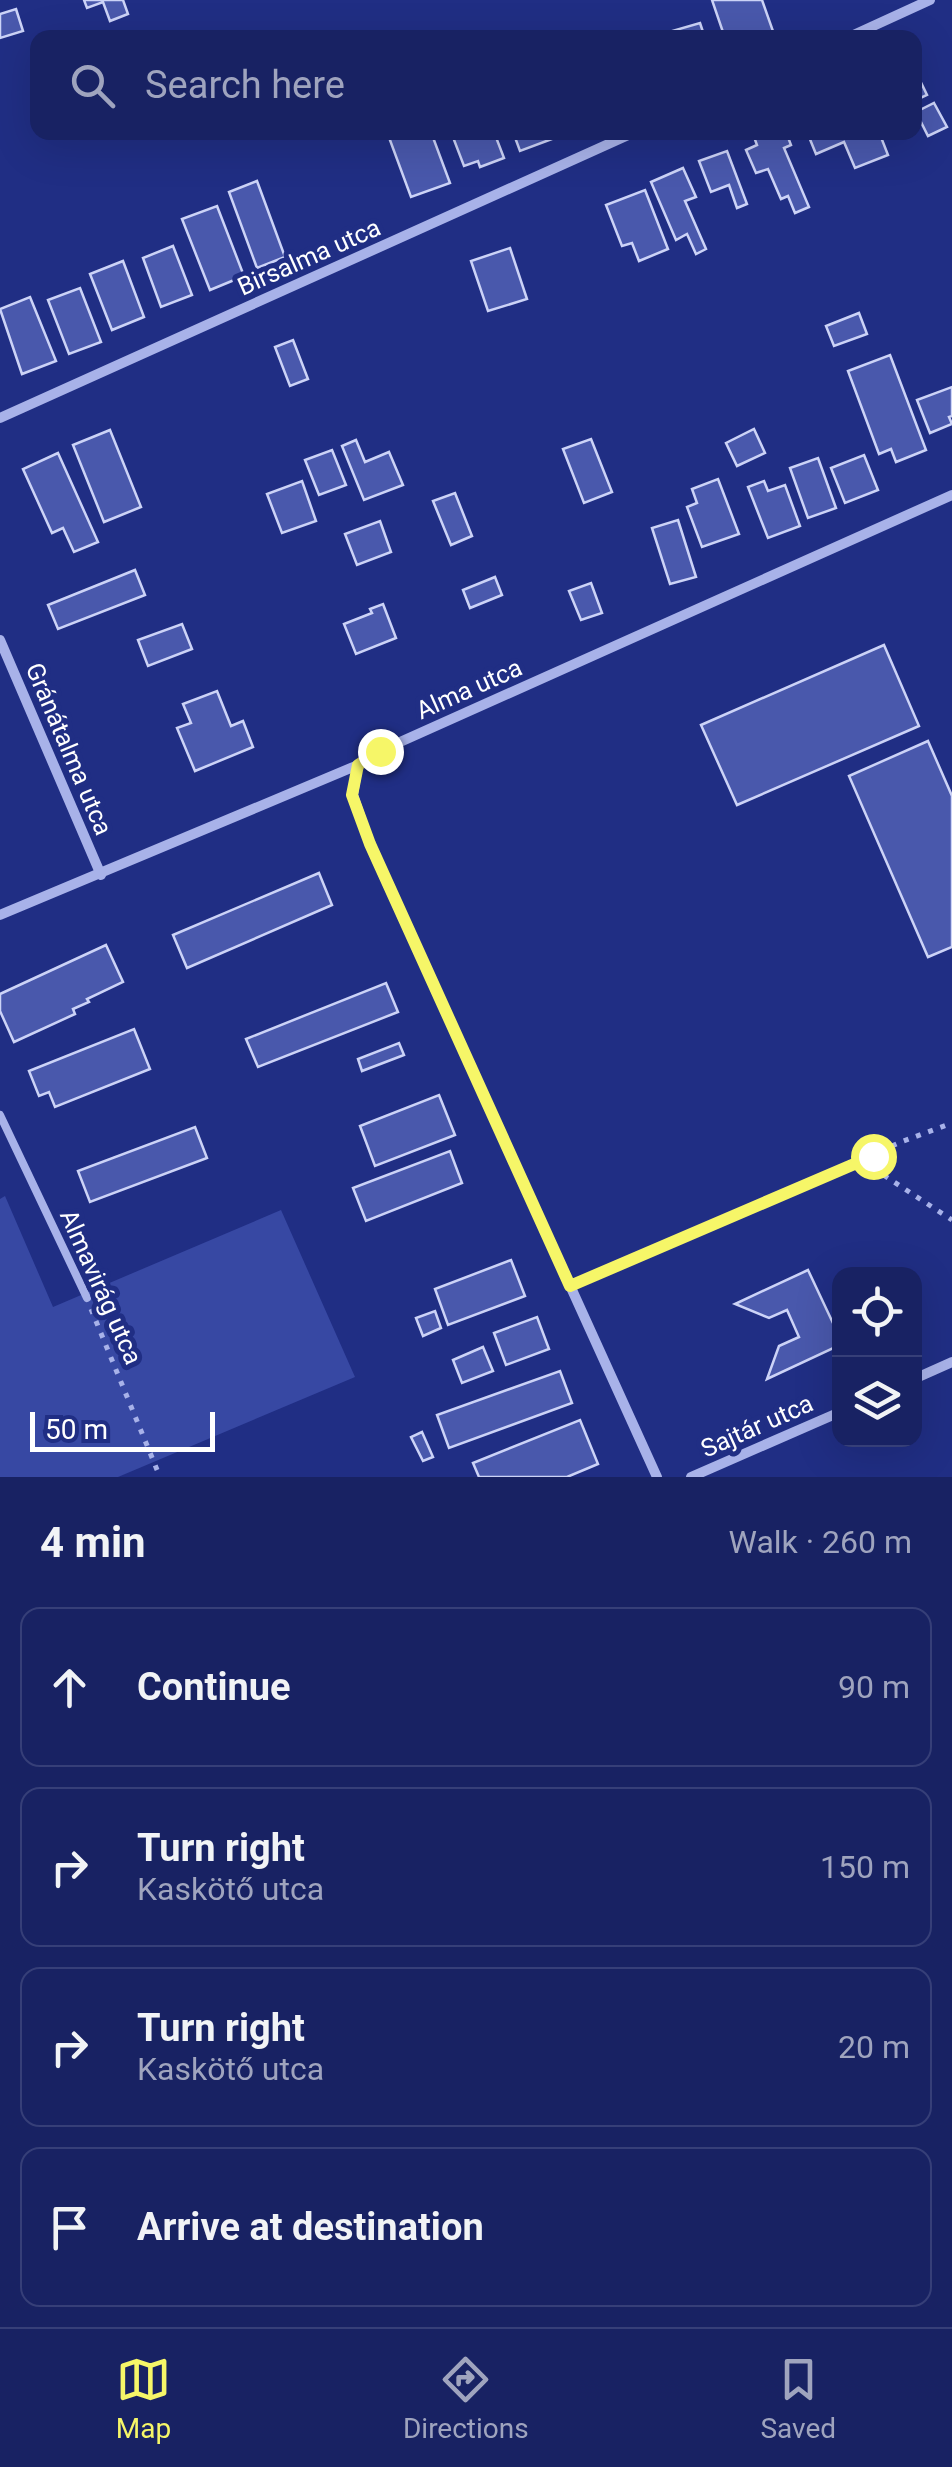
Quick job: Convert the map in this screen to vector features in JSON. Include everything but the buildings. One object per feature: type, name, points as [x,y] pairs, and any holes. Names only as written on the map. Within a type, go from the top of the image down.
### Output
[{"type":"street","points":[[864,30],[930,0]]},
{"type":"street","name":"Birsalma utca","points":[[0,418],[617,140]]},
{"type":"street","name":"Alma utca","points":[[0,915],[358,765],[398,743],[952,494]]},
{"type":"street","name":"Gránátalma utca","points":[[0,640],[101,874]]},
{"type":"street","points":[[358,765],[352,795],[370,844],[657,1477]]},
{"type":"street","points":[[922,1375],[952,1362]]},
{"type":"street","name":"Sajtár utca","points":[[691,1477],[832,1415]]},
{"type":"lane","name":"Almavirág utca","points":[[0,1115],[86,1298]]},
{"type":"path","points":[[570,1286],[952,1123]]},
{"type":"path","points":[[862,1161],[952,1220]]},
{"type":"path","name":"Almavirág utca","points":[[86,1298],[160,1477]]},
{"type":"shaded area","points":[[5,1196],[53,1307],[281,1210],[355,1377],[118,1477],[0,1477],[0,1199]]},
{"type":"route","points":[[380,751],[358,765],[352,795],[370,844],[570,1286],[873,1156]]}]
